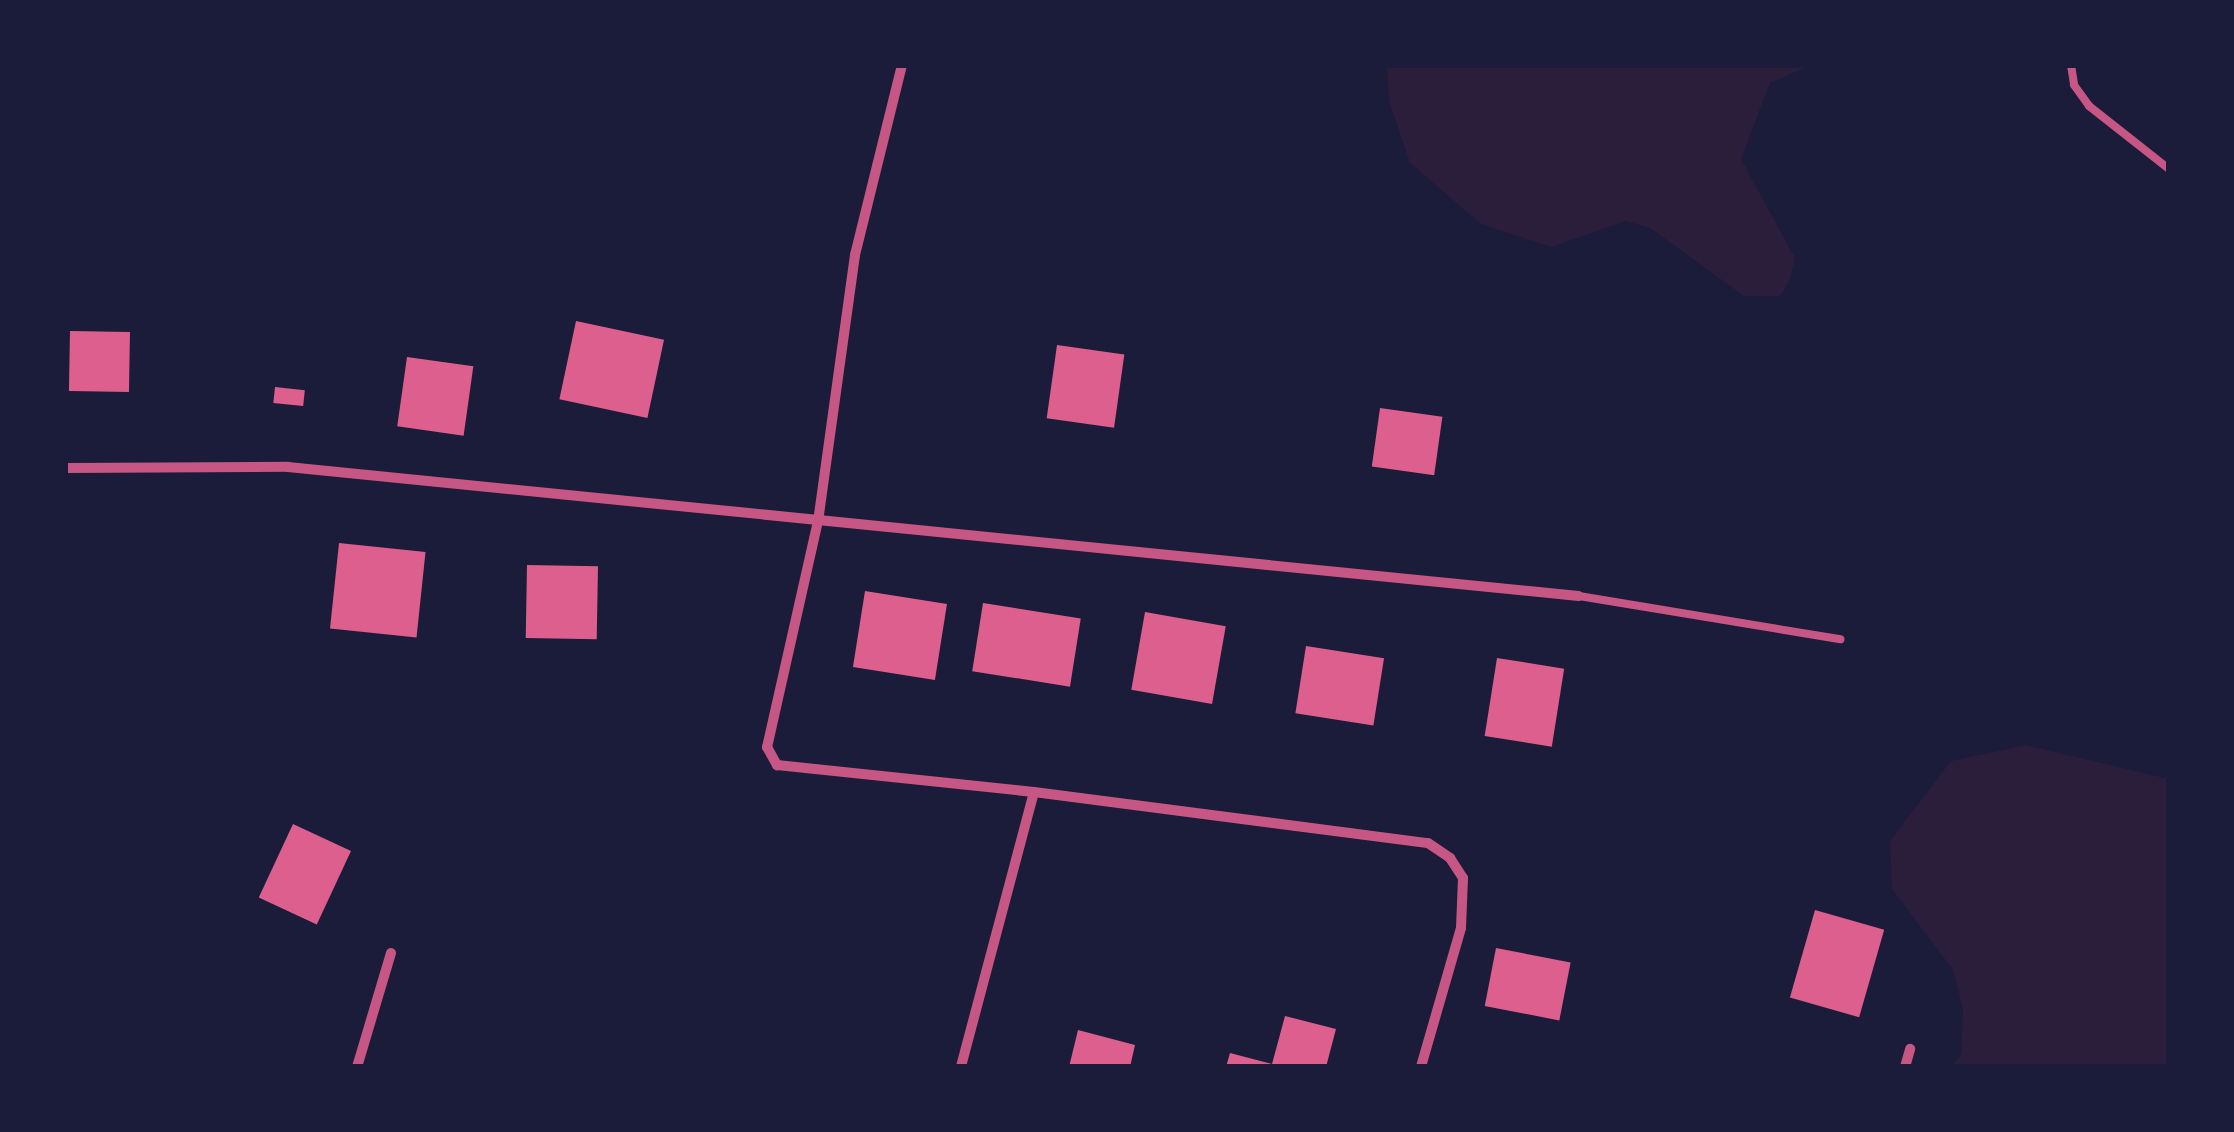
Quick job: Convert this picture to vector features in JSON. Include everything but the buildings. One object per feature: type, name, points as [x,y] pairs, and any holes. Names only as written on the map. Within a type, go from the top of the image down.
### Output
[{"type":"street","points":[[902,65],[855,255],[818,521],[768,722],[770,758],[777,765],[1034,792],[1428,843],[1450,858],[1463,878],[1461,928],[1421,1067]]},
{"type":"street","points":[[65,468],[288,466],[1578,596]]},
{"type":"street","points":[[961,1067],[1010,898],[1034,792]]},
{"type":"street","points":[[357,1067],[391,953]]},
{"type":"street","points":[[1904,1067],[1910,1049]]},
{"type":"lane","points":[[2071,65],[2074,85],[2089,106],[2169,169]]},
{"type":"lane","points":[[1578,596],[1840,638]]},
{"type":"shaded area","points":[[1387,65],[1811,65],[1770,83],[1741,159],[1795,258],[1789,282],[1780,296],[1744,296],[1650,228],[1626,221],[1551,247],[1481,224],[1410,163],[1389,101]]},
{"type":"shaded area","points":[[2026,745],[2169,779],[2169,1067],[1951,1067],[1961,1054],[1963,1009],[1953,970],[1892,889],[1890,841],[1951,761]]}]
